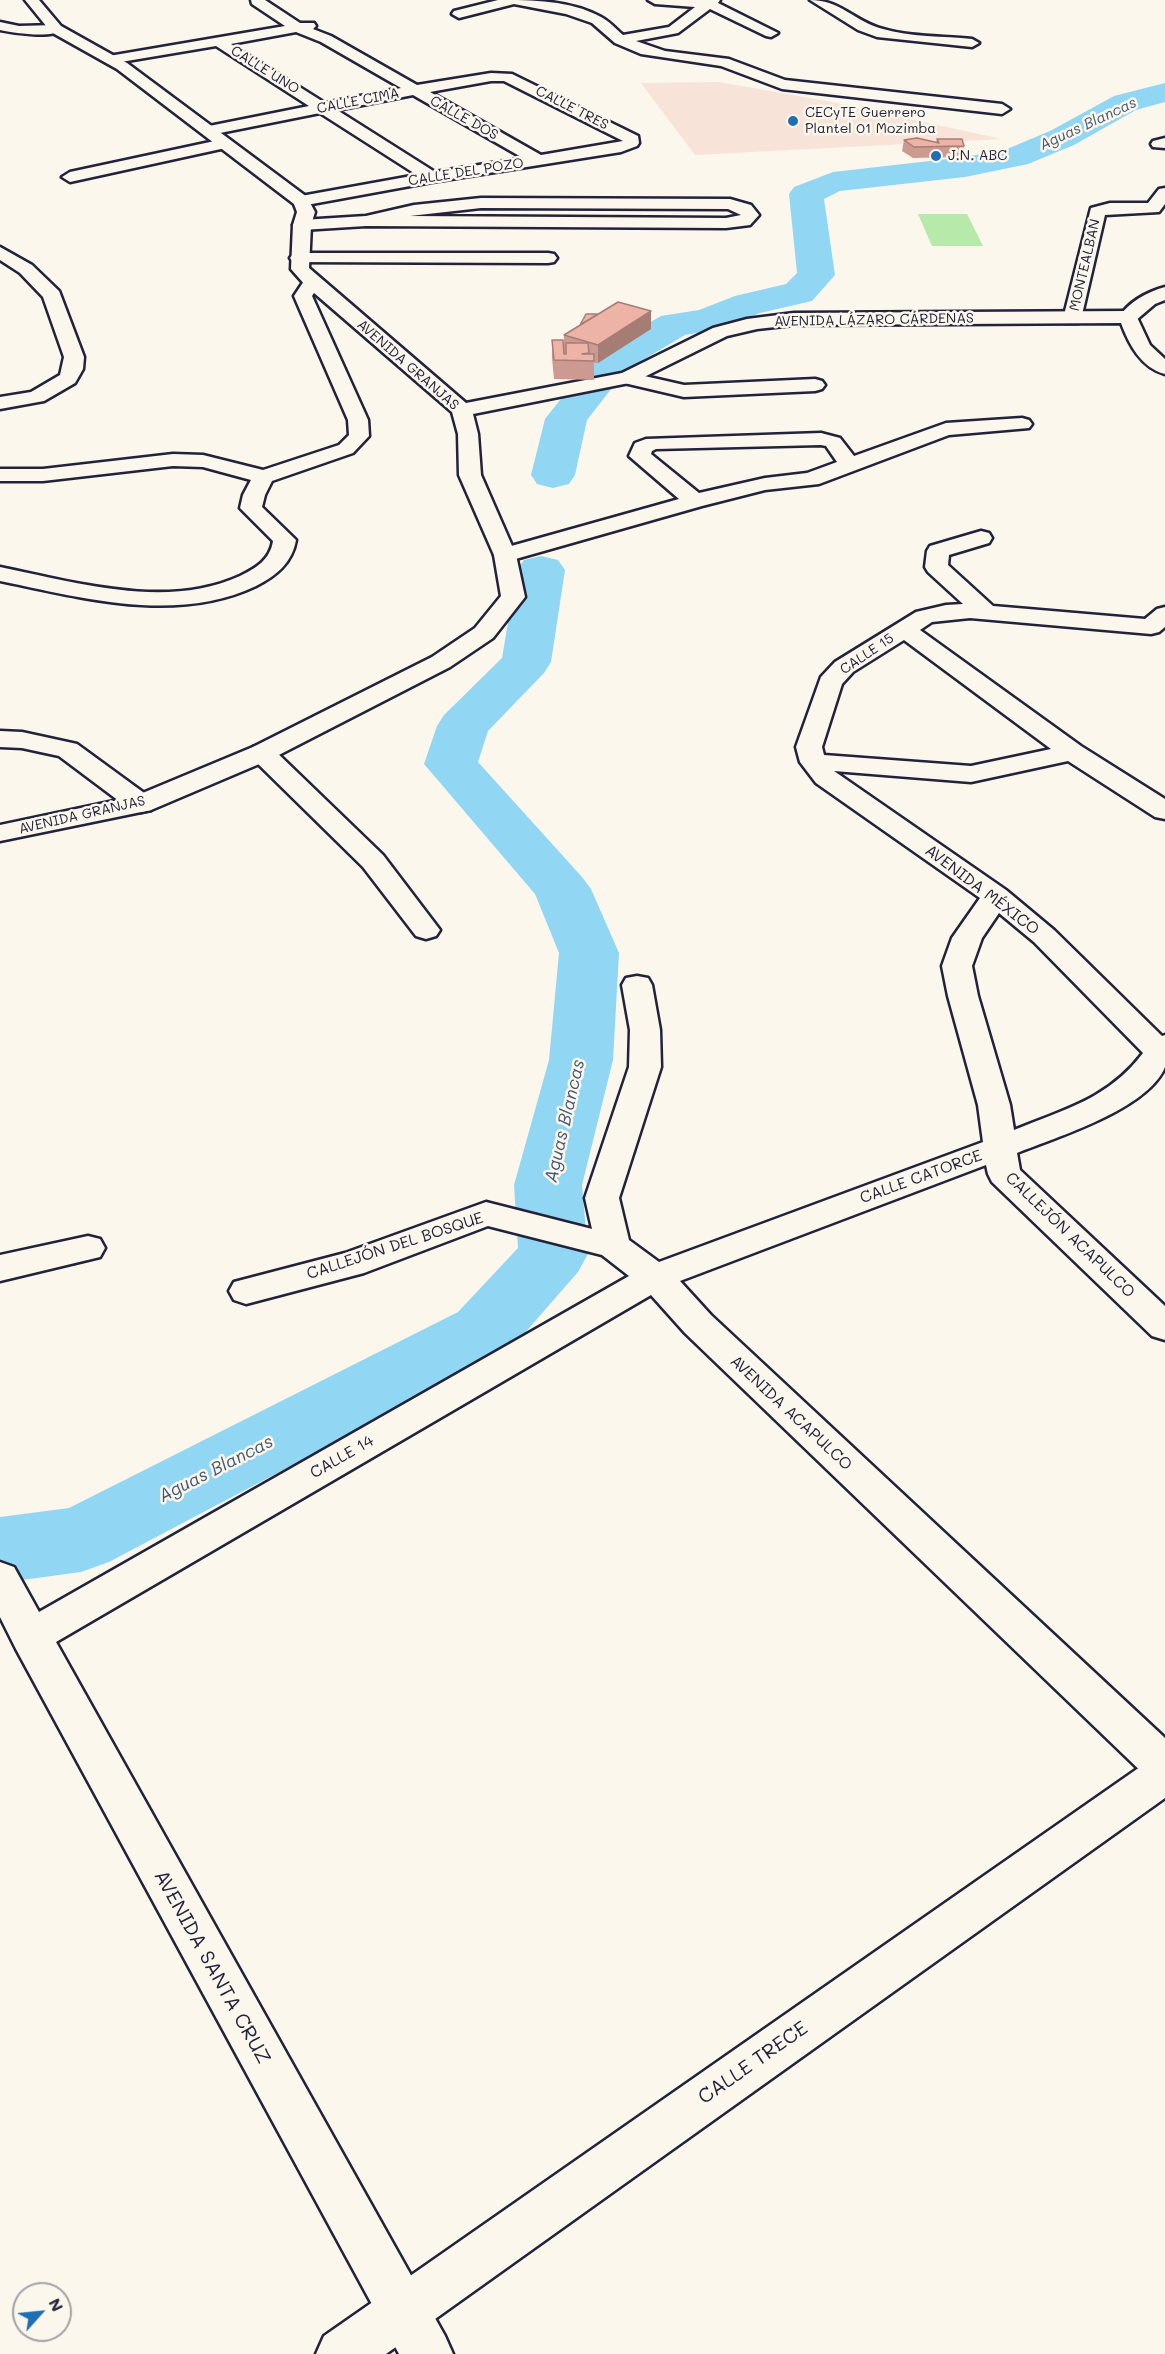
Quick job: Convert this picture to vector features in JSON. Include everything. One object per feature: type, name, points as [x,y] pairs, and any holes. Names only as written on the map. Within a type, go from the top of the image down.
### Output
[{"type":"street","points":[[32,0],[56,29],[116,63],[210,130],[224,144],[301,201],[306,212],[302,225],[299,258],[548,258]]},
{"type":"street","points":[[263,0],[257,1],[313,32]]},
{"type":"street","points":[[272,0],[313,32]]},
{"type":"street","points":[[459,14],[514,0],[569,10],[597,20],[620,40],[665,55],[724,62],[782,84],[1002,109]]},
{"type":"street","points":[[655,0],[712,2],[771,33]]},
{"type":"street","points":[[817,0],[863,27],[882,34],[972,43]]},
{"type":"street","points":[[620,40],[673,30],[712,2]]},
{"type":"street","points":[[0,26],[19,30],[56,29]]},
{"type":"street","points":[[116,63],[313,32]]},
{"type":"street","name":"CALLE DOS","points":[[313,32],[540,161]]},
{"type":"street","name":"CALLE UNO","points":[[224,45],[432,177]]},
{"type":"street","name":"CALLE CIMA","points":[[210,130],[414,90],[491,77],[507,77]]},
{"type":"street","name":"CALLE TRES","points":[[507,77],[632,138],[631,143]]},
{"type":"street","name":"CALLE DEL POZO","points":[[301,201],[432,177],[621,147],[631,143]]},
{"type":"street","points":[[70,177],[224,144]]},
{"type":"street","name":"MONTEALBAN","points":[[1072,319],[1097,212],[1104,208],[1140,210],[1153,208],[1165,193]]},
{"type":"street","points":[[302,225],[366,220],[726,223],[744,221],[750,215],[745,209],[730,204],[481,203],[414,210],[366,220]]},
{"type":"street","points":[[0,252],[26,269],[52,295],[74,357],[73,369],[68,379],[37,397],[0,403]]},
{"type":"street","name":"AVENIDA GRANJAS","points":[[0,833],[141,804],[262,753],[441,662],[484,633],[513,597],[505,555],[470,475],[468,434],[462,410],[312,282],[300,269],[299,258]]},
{"type":"street","points":[[0,475],[43,476],[128,464],[183,460],[212,462],[264,477],[346,449],[359,436],[358,420],[303,296],[312,282]]},
{"type":"street","points":[[1165,293],[1148,300],[1128,317],[1139,344],[1149,358],[1165,368]]},
{"type":"street","name":"AVENIDA LÁZARO CÁRDENAS","points":[[462,410],[627,378],[645,372],[718,332],[756,322],[806,319],[1128,317]]},
{"type":"street","points":[[627,378],[684,391],[815,385]]},
{"type":"street","points":[[505,555],[695,501],[765,484],[811,479],[946,429],[1022,424]]},
{"type":"street","points":[[695,501],[640,456],[642,447],[653,443],[821,439],[833,442],[851,466]]},
{"type":"street","points":[[0,574],[95,592],[148,597],[188,597],[217,593],[245,584],[272,567],[284,552],[285,540],[251,508],[254,495],[264,477]]},
{"type":"street","points":[[981,537],[938,551],[936,567],[986,612]]},
{"type":"street","name":"CALLE 15","points":[[813,762],[809,747],[830,682],[844,667],[924,617],[946,612],[986,612],[1160,625]]},
{"type":"street","points":[[904,629],[1072,753],[1165,811]]},
{"type":"street","points":[[0,739],[21,740],[68,750],[141,804]]},
{"type":"street","points":[[262,753],[373,861],[426,930]]},
{"type":"street","points":[[813,762],[971,774],[1072,753]]},
{"type":"street","name":"AVENIDA MÉXICO","points":[[813,762],[825,777],[996,896],[1044,936],[1163,1051]]},
{"type":"street","name":"CALLEJÓN ACAPULCO","points":[[996,896],[967,938],[957,966],[963,996],[994,1105],[1004,1174],[1165,1327]]},
{"type":"street","points":[[612,1246],[602,1198],[645,1067],[645,1030],[638,985]]},
{"type":"street","name":"CALLE CATORCE","points":[[655,1277],[1101,1107],[1138,1081],[1163,1051]]},
{"type":"street","name":"CALLEJÓN DEL BOSQUE","points":[[246,1291],[352,1264],[486,1215],[612,1246]]},
{"type":"street","name":"AVENIDA ACAPULCO","points":[[612,1246],[655,1277],[698,1324],[1165,1766]]},
{"type":"street","points":[[0,1268],[88,1248]]},
{"type":"street","name":"CALLE 14","points":[[30,1637],[655,1277]]},
{"type":"street","name":"AVENIDA SANTA CRUZ","points":[[1,1581],[427,2354]]},
{"type":"street","name":"CALLE TRECE","points":[[342,2354],[1165,1774]]},
{"type":"shaded area","name":"CECyTE Guerrero Plantel 01 Mozimba","points":[[719,82],[832,102],[1002,139],[695,155],[641,83]]},
{"type":"green space","points":[[918,214],[967,214],[983,246],[932,246]]},
{"type":"building","points":[[917,138],[939,143],[937,139],[962,139],[964,146],[914,147],[904,140]]},
{"type":"building","points":[[618,302],[651,311],[598,345],[564,335]]},
{"type":"building","points":[[586,314],[598,314],[580,325]]},
{"type":"building","points":[[552,340],[563,340],[564,354],[566,354],[566,343],[588,343],[589,353],[582,354],[594,354],[594,361],[554,360]]},
{"type":"waterway","name":"Aguas Blancas","points":[[553,475],[566,419],[612,361],[675,324],[705,321],[749,304],[799,293],[816,275],[806,194],[833,182],[965,167],[1016,157],[1062,138],[1125,103],[1165,92]]},
{"type":"waterway","name":"Aguas Blancas","points":[[0,1550],[81,1539],[484,1331],[553,1254],[548,1185],[581,1060],[589,953],[562,889],[451,764],[463,726],[526,662],[541,570]]},
{"type":"place","name":"CECyTE Guerrero Plantel 01 Mozimba","points":[[793,121]]},
{"type":"place","name":"J.N. ABC","points":[[936,156]]}]
